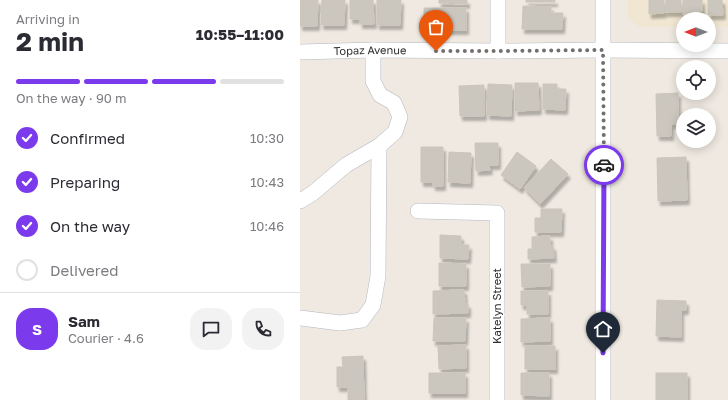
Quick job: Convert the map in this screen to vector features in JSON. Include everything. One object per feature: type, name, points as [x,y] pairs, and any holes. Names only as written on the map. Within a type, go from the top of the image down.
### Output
[{"type":"street","points":[[498,0],[498,51]]},
{"type":"street","points":[[603,0],[603,400]]},
{"type":"street","points":[[300,202],[313,193],[346,164],[379,146],[395,132],[400,117],[394,102],[380,95],[373,81],[373,50]]},
{"type":"street","name":"Topaz Avenue","points":[[300,52],[373,50],[728,51]]},
{"type":"street","points":[[300,318],[340,323],[362,320],[373,306],[378,276],[379,146]]},
{"type":"street","name":"Katelyn Street","points":[[418,211],[497,213],[496,400]]},
{"type":"shaded area","points":[[628,0],[728,0],[728,27],[716,27],[716,12],[676,12],[676,27],[639,27],[628,17]]},
{"type":"building","points":[[300,0],[318,0],[317,26],[300,26]]},
{"type":"building","points":[[322,0],[345,0],[344,25],[321,25]]},
{"type":"building","points":[[350,0],[373,0],[374,24],[360,24],[360,19],[350,19]]},
{"type":"building","points":[[377,0],[401,0],[400,25],[377,25]]},
{"type":"building","points":[[439,0],[467,0],[467,4],[439,3]]},
{"type":"building","points":[[526,0],[555,0],[555,2],[526,2]]},
{"type":"building","points":[[649,0],[664,0],[664,13],[649,14]]},
{"type":"building","points":[[666,0],[681,0],[681,12],[665,12]]},
{"type":"building","points":[[683,0],[702,0],[702,11],[683,12]]},
{"type":"building","points":[[708,0],[722,0],[723,15],[716,15],[716,12],[708,12]]},
{"type":"building","points":[[523,6],[551,7],[551,13],[563,13],[562,29],[522,29]]},
{"type":"building","points":[[424,8],[466,8],[466,30],[424,30]]},
{"type":"building","points":[[515,83],[538,83],[539,110],[515,111]]},
{"type":"building","points":[[488,84],[512,85],[511,116],[487,115]]},
{"type":"building","points":[[543,84],[557,84],[557,89],[566,89],[565,110],[543,109]]},
{"type":"building","points":[[484,85],[484,116],[460,116],[459,86]]},
{"type":"building","points":[[676,93],[678,108],[676,108],[676,124],[671,124],[671,136],[657,136],[656,94]]},
{"type":"building","points":[[475,143],[498,143],[498,165],[489,165],[490,170],[476,171]]},
{"type":"building","points":[[421,147],[443,147],[443,186],[433,186],[433,182],[421,182]]},
{"type":"building","points":[[449,152],[471,153],[470,183],[448,182]]},
{"type":"building","points":[[517,152],[536,166],[520,189],[501,175]]},
{"type":"building","points":[[686,157],[687,200],[658,201],[657,158]]},
{"type":"building","points":[[551,159],[568,174],[540,204],[524,188]]},
{"type":"building","points":[[541,209],[562,209],[561,232],[535,232],[535,218],[541,218]]},
{"type":"building","points":[[440,235],[461,236],[461,245],[469,245],[468,259],[440,258]]},
{"type":"building","points":[[550,236],[550,246],[553,246],[554,258],[528,259],[528,249],[532,249],[532,237]]},
{"type":"building","points":[[439,263],[466,264],[466,286],[439,286]]},
{"type":"building","points":[[521,264],[550,264],[550,286],[522,287]]},
{"type":"building","points":[[464,290],[465,304],[468,304],[468,313],[433,314],[433,291]]},
{"type":"building","points":[[521,291],[548,291],[548,314],[527,314],[527,305],[521,305]]},
{"type":"building","points":[[657,300],[686,301],[686,310],[681,310],[681,337],[656,336]]},
{"type":"building","points":[[434,318],[466,318],[465,341],[433,341]]},
{"type":"building","points":[[550,318],[550,341],[521,342],[521,319]]},
{"type":"building","points":[[466,345],[466,368],[439,369],[438,346]]},
{"type":"building","points":[[525,346],[555,346],[555,369],[525,369]]},
{"type":"building","points":[[363,356],[364,400],[348,400],[348,387],[337,387],[337,367],[343,367],[342,357]]},
{"type":"building","points":[[429,373],[465,373],[465,393],[429,393]]},
{"type":"building","points":[[521,373],[549,373],[549,396],[521,395]]},
{"type":"building","points":[[656,373],[687,373],[687,400],[656,400]]},
{"type":"way so far","points":[[436,51],[603,50],[604,165]]},
{"type":"route","points":[[603,353],[604,165]]}]
